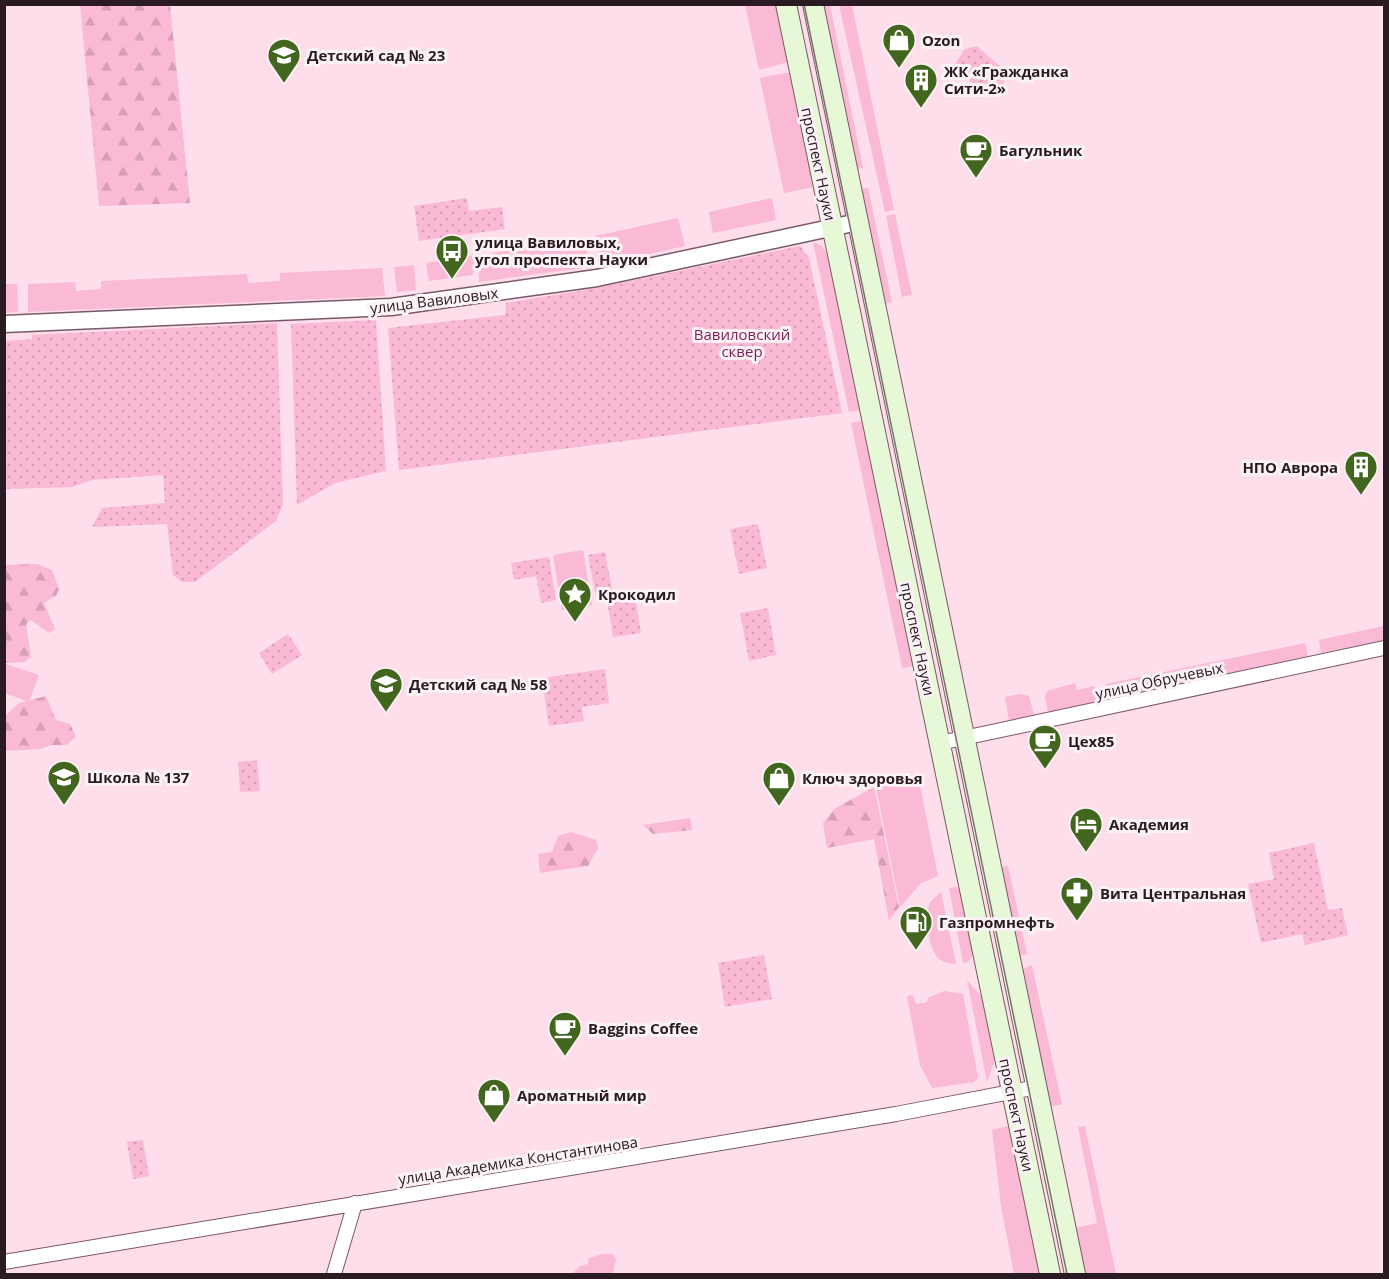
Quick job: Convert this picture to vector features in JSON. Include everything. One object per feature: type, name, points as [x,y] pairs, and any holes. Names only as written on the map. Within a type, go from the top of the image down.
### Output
[{"type":"main road","name":"проспект Науки","points":[[786,4],[1050,1275]]},
{"type":"main road","name":"проспект Науки","points":[[813,4],[1075,1275]]},
{"type":"street","name":"улица Вавиловых","points":[[4,324],[391,307],[597,278],[858,222]]},
{"type":"street","name":"улица Обручевых","points":[[940,743],[1384,648]]},
{"type":"street","name":"улица Академика Константинова","points":[[4,1262],[896,1114],[1037,1087]]},
{"type":"street","points":[[334,1275],[355,1203]]},
{"type":"green space","points":[[80,5],[170,5],[190,203],[99,206]]},
{"type":"green space","points":[[745,5],[776,5],[788,62],[759,70]]},
{"type":"green space","points":[[823,5],[830,5],[863,168],[857,169]]},
{"type":"green space","points":[[839,5],[852,5],[894,210],[885,212]]},
{"type":"green space","points":[[977,46],[1002,68],[1004,84],[992,93],[983,91],[971,82],[956,62],[965,49]]},
{"type":"green space","points":[[790,73],[813,187],[784,193],[760,78]]},
{"type":"green space","points":[[868,188],[892,302],[885,304],[861,189]]},
{"type":"green space","points":[[467,198],[469,211],[502,207],[505,229],[419,241],[414,206]]},
{"type":"green space","points":[[772,198],[776,220],[713,233],[709,212]]},
{"type":"green space","points":[[895,214],[912,295],[902,297],[886,216]]},
{"type":"green space","points":[[678,218],[685,246],[601,265],[595,236]]},
{"type":"green space","points":[[584,238],[590,267],[479,282],[479,273],[492,253]]},
{"type":"green space","points":[[813,242],[822,246],[828,255],[860,410],[849,412]]},
{"type":"green space","name":"Вавиловский сквер","points":[[800,246],[809,258],[842,413],[399,470],[388,328],[505,315],[506,303],[602,287]]},
{"type":"green space","points":[[482,254],[472,275],[429,281],[426,263]]},
{"type":"green space","points":[[414,265],[416,290],[397,292],[394,267]]},
{"type":"green space","points":[[382,268],[385,296],[28,312],[28,284],[75,282],[76,291],[101,289],[101,281],[247,274],[248,283],[280,281],[280,273]]},
{"type":"green space","points":[[5,284],[17,284],[18,312],[5,313]]},
{"type":"green space","points":[[376,320],[386,471],[335,483],[297,505],[291,324]]},
{"type":"green space","points":[[277,323],[283,504],[276,521],[195,582],[182,582],[173,575],[167,524],[92,527],[102,508],[165,503],[163,475],[92,480],[72,487],[5,489],[5,341],[32,339],[32,335]]},
{"type":"green space","points":[[862,421],[913,666],[902,668],[851,423]]},
{"type":"green space","points":[[758,524],[767,568],[739,574],[730,529]]},
{"type":"green space","points":[[583,550],[592,605],[562,610],[553,555]]},
{"type":"green space","points":[[605,552],[612,590],[595,593],[588,555]]},
{"type":"green space","points":[[549,557],[556,600],[541,603],[536,576],[514,580],[511,563]]},
{"type":"green space","points":[[37,564],[52,570],[59,589],[56,596],[44,603],[55,629],[49,633],[31,620],[26,624],[31,657],[24,662],[5,663],[5,565]]},
{"type":"green space","points":[[635,596],[641,633],[613,637],[607,600]]},
{"type":"green space","points":[[768,608],[776,655],[749,661],[740,613]]},
{"type":"green space","points":[[1384,626],[1384,640],[1321,653],[1319,640]]},
{"type":"green space","points":[[288,634],[302,655],[272,674],[259,653]]},
{"type":"green space","points":[[1305,643],[1308,656],[1110,700],[1106,684]]},
{"type":"green space","points":[[6,664],[39,675],[29,702],[5,693]]},
{"type":"green space","points":[[605,669],[609,703],[582,707],[584,721],[549,726],[542,678]]},
{"type":"green space","points":[[1075,683],[1077,690],[1094,686],[1097,702],[1048,712],[1045,697],[1047,691]]},
{"type":"green space","points":[[1020,694],[1029,696],[1034,715],[1009,721],[1005,697]]},
{"type":"green space","points":[[46,696],[56,720],[70,724],[76,737],[66,745],[5,751],[5,716],[19,703]]},
{"type":"green space","points":[[257,760],[260,791],[240,792],[238,762]]},
{"type":"green space","points":[[918,775],[938,876],[921,883],[900,907],[874,778]]},
{"type":"green space","points":[[874,787],[899,907],[889,921],[874,839],[827,848],[823,823],[834,809]]},
{"type":"green space","points":[[690,818],[692,830],[653,834],[643,825]]},
{"type":"green space","points":[[571,832],[596,840],[598,848],[588,866],[540,873],[538,854],[552,852],[558,836]]},
{"type":"green space","points":[[1314,843],[1328,910],[1342,908],[1348,935],[1305,945],[1302,934],[1261,943],[1248,884],[1274,879],[1269,853]]},
{"type":"green space","points":[[1008,866],[1027,954],[1019,956],[1001,867]]},
{"type":"green space","points":[[949,888],[959,888],[973,955],[968,962],[963,963]]},
{"type":"green space","points":[[941,892],[956,964],[944,962],[938,958],[929,939],[928,908],[930,902]]},
{"type":"green space","points":[[764,955],[772,999],[725,1007],[718,963]]},
{"type":"green space","points":[[1032,965],[1062,1104],[1051,1107],[1022,969]]},
{"type":"green space","points":[[967,980],[982,997],[995,1060],[987,1082]]},
{"type":"green space","points":[[944,991],[963,994],[978,1078],[974,1082],[932,1088],[920,1065],[907,996],[913,995],[916,1004],[927,1002],[928,998]]},
{"type":"green space","points":[[1008,1126],[1040,1274],[1014,1274],[1001,1206],[992,1130]]},
{"type":"green space","points":[[1085,1126],[1116,1274],[1085,1274],[1075,1228],[1097,1223],[1078,1127]]},
{"type":"green space","points":[[143,1140],[149,1176],[133,1179],[127,1142]]},
{"type":"green space","points":[[612,1254],[616,1259],[613,1274],[572,1274],[580,1266],[588,1264],[589,1258]]},
{"type":"tram line","points":[[804,4],[1067,1274]]},
{"type":"place","name":"Ozon","points":[[899,69]]},
{"type":"place","name":"Детский сад № 23","points":[[284,84]]},
{"type":"place","name":"ЖК «Гражданка Сити-2»","points":[[921,109]]},
{"type":"place","name":"Багульник","points":[[976,179]]},
{"type":"place","name":"улица Вавиловых, угол проспекта Науки","points":[[452,280]]},
{"type":"place","name":"НПО Аврора","points":[[1361,496]]},
{"type":"place","name":"Крокодил","points":[[575,623]]},
{"type":"place","name":"Детский сад № 58","points":[[386,713]]},
{"type":"place","name":"Цех85","points":[[1045,770]]},
{"type":"place","name":"Школа № 137","points":[[64,806]]},
{"type":"place","name":"Ключ здоровья","points":[[779,807]]},
{"type":"place","name":"Академия","points":[[1086,853]]},
{"type":"place","name":"Вита Центральная","points":[[1077,922]]},
{"type":"place","name":"Газпромнефть","points":[[916,951]]},
{"type":"place","name":"Baggins Coffee","points":[[565,1057]]},
{"type":"place","name":"Ароматный мир","points":[[494,1124]]}]
